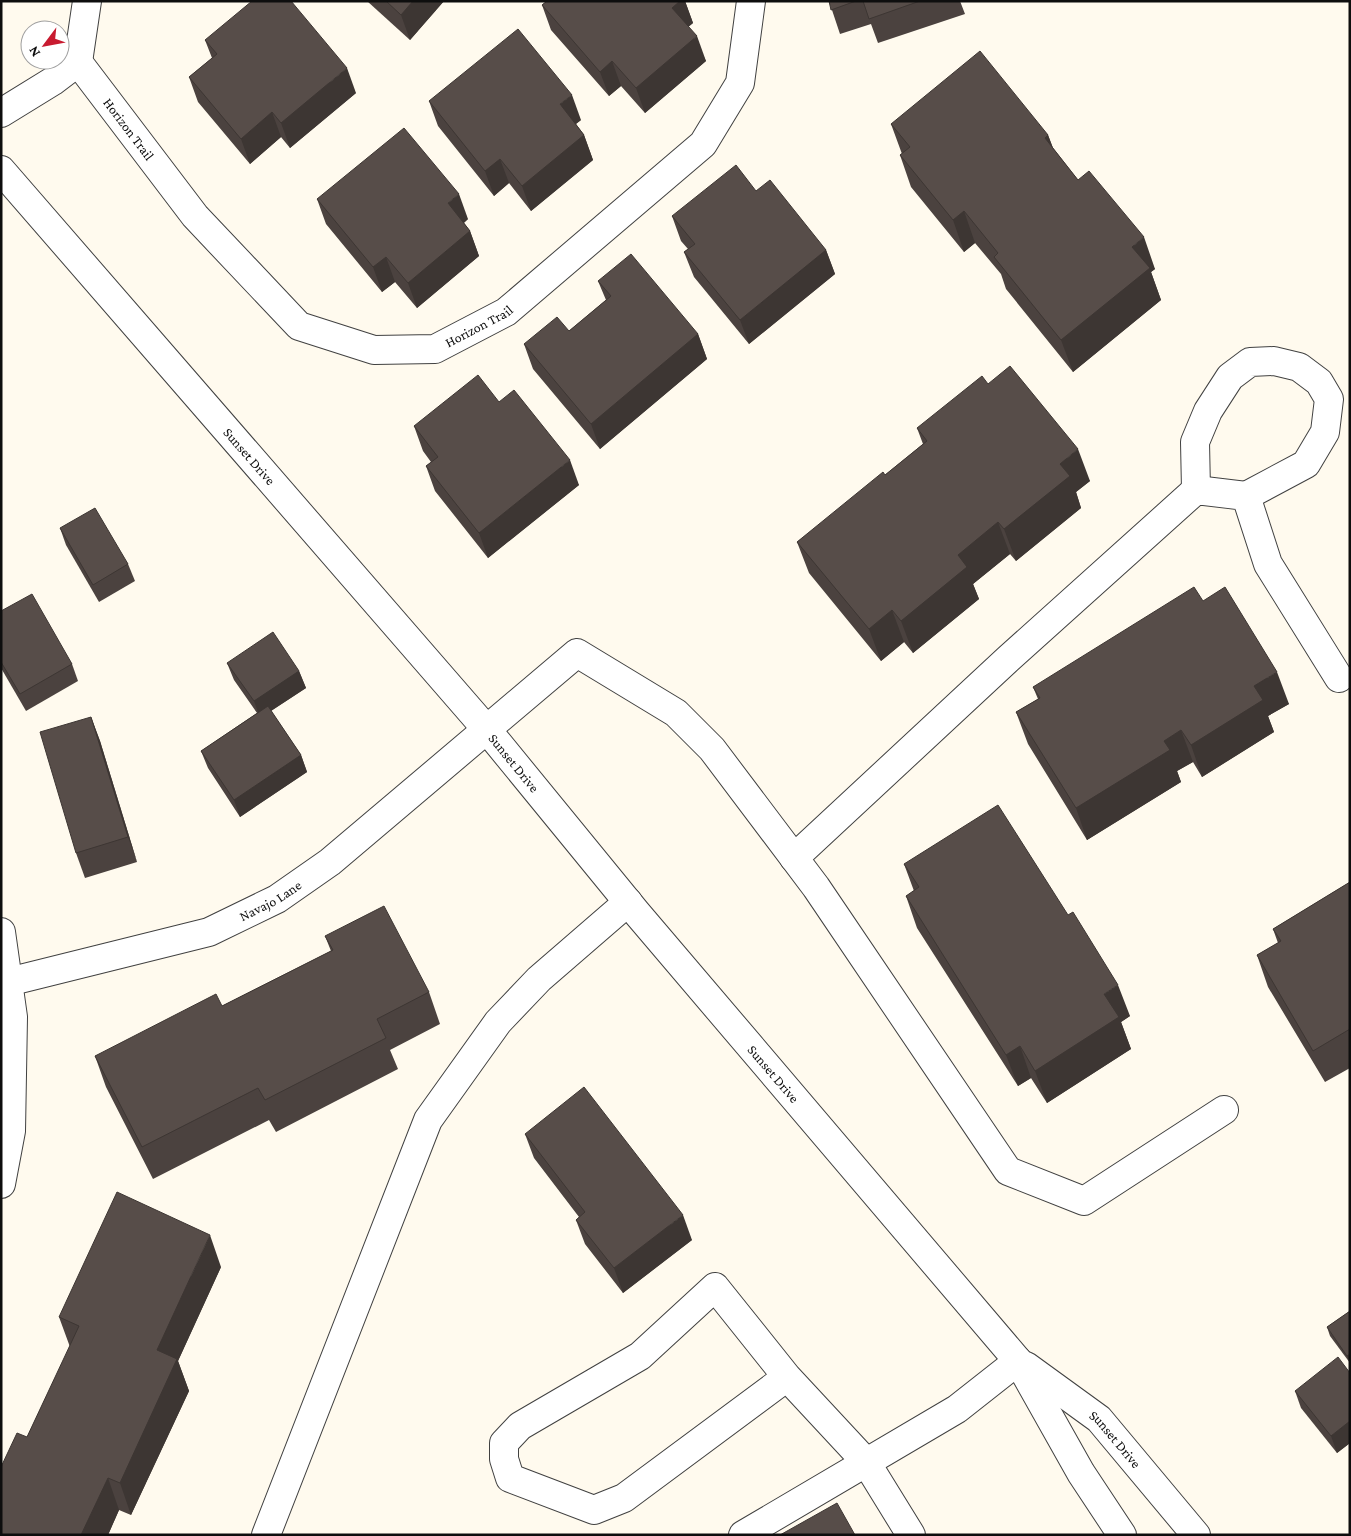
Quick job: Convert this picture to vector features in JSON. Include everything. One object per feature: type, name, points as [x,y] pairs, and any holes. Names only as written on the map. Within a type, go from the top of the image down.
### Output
[{"type":"street","points":[[1,113],[53,81],[78,62],[87,1]]},
{"type":"street","name":"Horizon Trail","points":[[78,62],[195,216],[299,326],[374,350],[435,349],[506,312],[703,144],[740,83],[751,1]]},
{"type":"street","name":"Sunset Drive","points":[[1,170],[488,731],[628,902],[1018,1361],[1081,1473],[1122,1535]]},
{"type":"street","points":[[1196,490],[1195,442],[1208,411],[1230,376],[1250,362],[1274,361],[1299,367],[1319,382],[1329,399],[1325,432],[1306,464],[1246,496],[1196,490],[1008,659],[794,858],[1008,1171],[1084,1201],[1224,1110]]},
{"type":"street","points":[[1246,496],[1268,564],[1339,678]]},
{"type":"street","name":"Navajo Lane","points":[[8,982],[209,932],[277,899],[330,862],[488,731],[578,653],[676,713],[712,749],[794,858]]},
{"type":"street","points":[[266,1535],[428,1120],[498,1022],[540,979],[628,902]]},
{"type":"street","points":[[1,932],[13,1017],[11,1131],[1,1184]]},
{"type":"street","points":[[788,1377],[624,1498],[594,1510],[510,1478],[504,1459],[504,1444],[520,1426],[640,1356],[715,1287],[788,1377],[866,1462],[911,1535]]},
{"type":"street","points":[[743,1535],[957,1409],[1018,1361]]},
{"type":"street","name":"Sunset Drive","points":[[1018,1361],[1099,1419],[1196,1535]]},
{"type":"building","points":[[252,1],[291,1],[347,68],[281,123],[272,112],[241,139],[189,77],[217,54],[205,40]]},
{"type":"building","points":[[386,1],[413,1],[401,15]]},
{"type":"building","points":[[547,1],[680,1],[672,8],[697,36],[636,88],[612,61],[600,72],[542,5]]},
{"type":"building","points":[[829,1],[856,1],[831,10]]},
{"type":"building","points":[[863,1],[920,1],[869,19]]},
{"type":"building","points":[[518,29],[572,95],[560,104],[584,135],[522,186],[500,159],[485,171],[429,101]]},
{"type":"building","points":[[980,51],[1048,135],[1045,138],[1078,180],[1089,171],[1144,237],[1132,247],[1150,268],[1061,340],[994,257],[998,253],[964,211],[953,220],[900,155],[910,147],[891,124]]},
{"type":"building","points":[[404,128],[459,194],[448,203],[470,231],[408,283],[386,257],[373,267],[317,199]]},
{"type":"building","points":[[736,165],[756,191],[770,180],[826,250],[740,320],[684,252],[695,244],[672,216]]},
{"type":"building","points":[[631,254],[698,334],[591,424],[524,344],[557,317],[569,331],[611,296],[598,281]]},
{"type":"building","points":[[1010,366],[1078,449],[1060,464],[1070,476],[1004,529],[998,522],[958,555],[967,567],[901,621],[892,610],[869,629],[797,542],[883,472],[885,475],[927,441],[917,428],[982,376],[988,384]]},
{"type":"building","points":[[478,375],[499,402],[514,390],[570,460],[479,533],[426,466],[438,457],[414,426]]},
{"type":"building","points":[[95,508],[128,564],[93,585],[60,528]]},
{"type":"building","points":[[1194,587],[1203,601],[1225,587],[1277,672],[1254,686],[1263,700],[1191,745],[1181,730],[1164,741],[1170,750],[1076,808],[1016,712],[1040,698],[1033,687]]},
{"type":"building","points":[[32,594],[72,664],[20,694],[1,662],[1,611]]},
{"type":"building","points":[[273,632],[299,671],[254,701],[227,663]]},
{"type":"building","points":[[268,706],[301,755],[234,800],[201,751]]},
{"type":"building","points":[[91,717],[128,837],[76,853],[40,732]]},
{"type":"building","points":[[998,805],[1068,915],[1073,912],[1118,985],[1104,994],[1119,1017],[1035,1071],[1020,1046],[1006,1055],[906,896],[919,887],[904,864]]},
{"type":"building","points":[[1350,882],[1350,1029],[1313,1051],[1257,955],[1281,941],[1273,929]]},
{"type":"building","points":[[384,906],[429,992],[377,1019],[386,1038],[265,1100],[258,1088],[142,1147],[95,1056],[216,994],[222,1006],[333,950],[325,936]]},
{"type":"building","points":[[584,1087],[683,1215],[614,1268],[576,1220],[585,1212],[525,1134]]},
{"type":"building","points":[[117,1192],[210,1235],[157,1350],[177,1359],[120,1483],[108,1478],[81,1535],[1,1535],[1,1467],[17,1433],[27,1437],[79,1326],[59,1317]]},
{"type":"building","points":[[1350,1311],[1350,1354],[1347,1356],[1327,1327]]},
{"type":"building","points":[[1338,1357],[1350,1373],[1350,1421],[1331,1436],[1295,1391]]},
{"type":"building","points":[[837,1503],[855,1535],[780,1535]]}]
